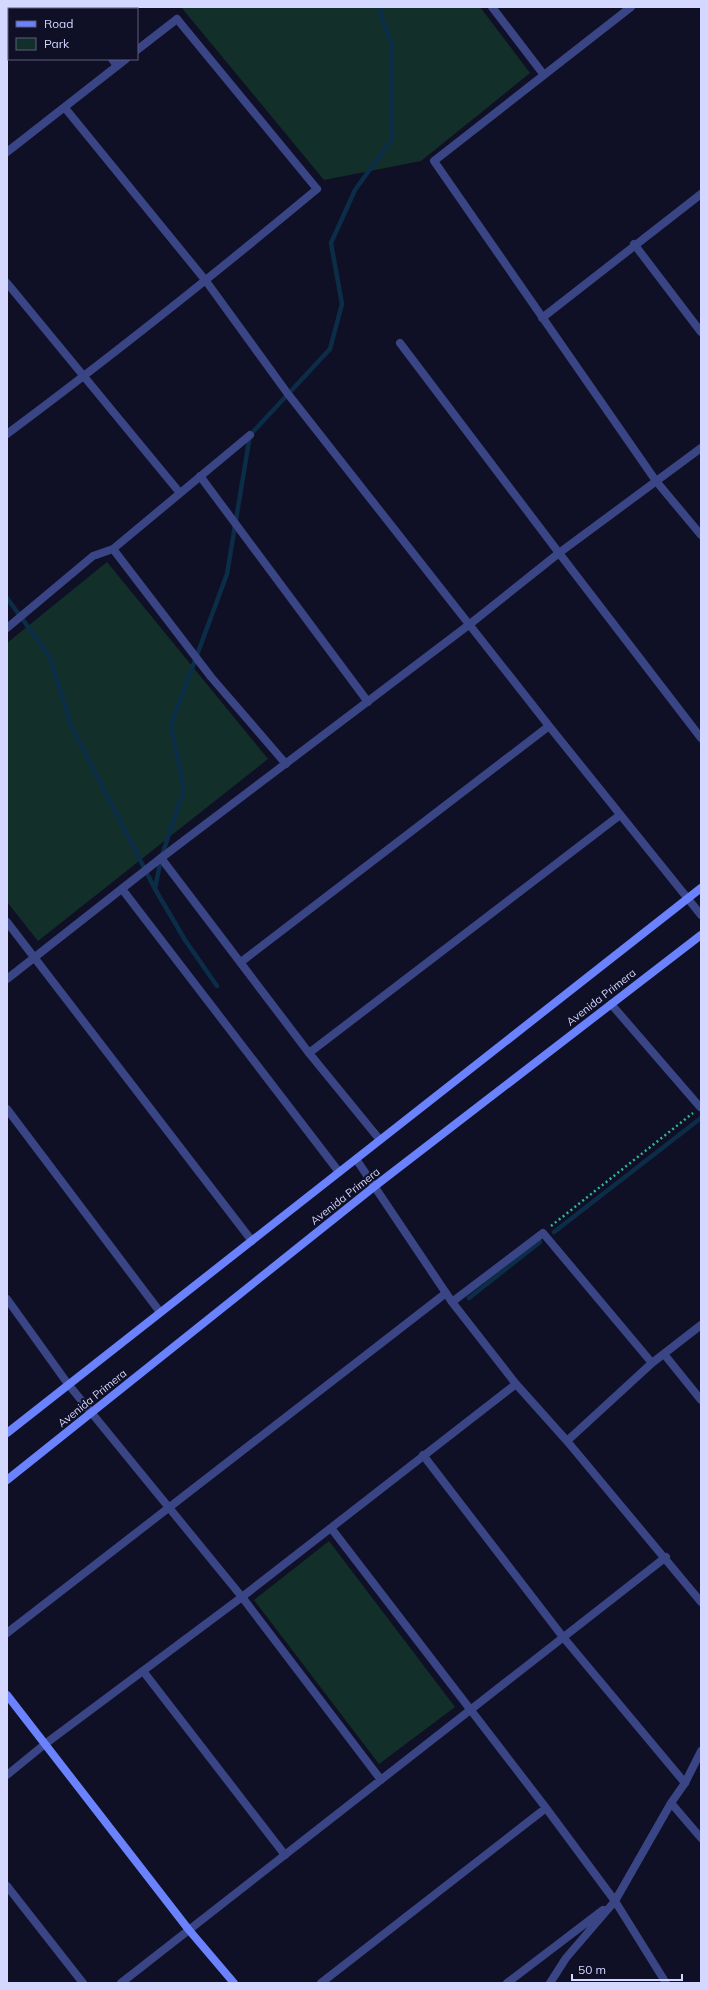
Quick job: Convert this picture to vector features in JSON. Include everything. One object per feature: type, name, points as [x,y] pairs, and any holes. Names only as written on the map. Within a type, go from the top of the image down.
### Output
[{"type":"main road","name":"Avenida Primera","points":[[7,1432],[701,888]]},
{"type":"main road","name":"Avenida Primera","points":[[7,1480],[375,1186],[701,934]]},
{"type":"main road","points":[[7,1695],[189,1930],[234,1983]]},
{"type":"street","points":[[492,7],[544,75]]},
{"type":"street","points":[[631,7],[434,160],[656,481],[701,535]]},
{"type":"street","points":[[7,434],[84,377],[206,281],[317,189],[177,19],[138,49]]},
{"type":"street","points":[[113,60],[117,66]]},
{"type":"street","points":[[7,152],[125,60]]},
{"type":"street","points":[[64,108],[206,281],[288,394],[549,726],[701,915]]},
{"type":"street","points":[[542,318],[634,244],[701,194]]},
{"type":"street","points":[[634,244],[701,332]]},
{"type":"street","points":[[7,283],[180,493]]},
{"type":"street","points":[[400,343],[701,738]]},
{"type":"street","points":[[7,627],[93,556],[113,549],[250,435]]},
{"type":"street","points":[[7,979],[36,958],[161,858],[470,624],[559,553],[701,448]]},
{"type":"street","points":[[200,476],[368,702]]},
{"type":"street","points":[[113,549],[211,677],[286,764]]},
{"type":"street","points":[[241,962],[549,726]]},
{"type":"street","points":[[309,1053],[620,815]]},
{"type":"street","points":[[161,858],[309,1053],[380,1140]]},
{"type":"street","points":[[122,889],[339,1172]]},
{"type":"street","points":[[7,922],[252,1241]]},
{"type":"street","points":[[611,1004],[700,1107]]},
{"type":"street","points":[[7,1109],[160,1312]]},
{"type":"street","points":[[356,1159],[452,1302],[516,1384],[666,1557],[701,1602]]},
{"type":"street","points":[[452,1302],[543,1233],[652,1363]]},
{"type":"street","points":[[7,1633],[446,1293]]},
{"type":"street","points":[[7,1298],[68,1384],[242,1597],[381,1780]]},
{"type":"street","points":[[567,1441],[652,1363],[701,1325]]},
{"type":"street","points":[[664,1354],[701,1400]]},
{"type":"street","points":[[7,1775],[45,1744],[242,1597],[516,1384]]},
{"type":"street","points":[[423,1456],[563,1637],[685,1783]]},
{"type":"street","points":[[331,1528],[546,1808],[614,1901],[666,1983]]},
{"type":"street","points":[[121,1983],[666,1557]]},
{"type":"street","points":[[143,1671],[285,1855]]},
{"type":"street","points":[[550,1983],[566,1958],[614,1901],[671,1803],[685,1783],[701,1751]]},
{"type":"street","points":[[671,1803],[701,1838]]},
{"type":"street","points":[[322,1983],[546,1808]]},
{"type":"street","points":[[7,1886],[83,1983]]},
{"type":"street","points":[[507,1983],[614,1901]]},
{"type":"path","points":[[543,1233],[700,1107]]},
{"type":"green space","points":[[181,7],[480,7],[530,73],[421,161],[324,180]]},
{"type":"green space","points":[[107,562],[268,759],[38,941],[7,902],[7,643]]},
{"type":"green space","points":[[329,1541],[455,1707],[379,1764],[254,1600]]},
{"type":"waterway","points":[[217,986],[185,940],[155,889],[161,858],[184,790],[171,725],[227,574],[250,435],[330,349],[342,304],[331,243],[355,190],[392,139],[392,44],[381,16],[380,7]]},
{"type":"waterway","points":[[7,598],[50,657],[71,725],[155,889]]},
{"type":"waterway","points":[[554,1232],[701,1118]]},
{"type":"waterway","points":[[469,1298],[540,1242]]}]
